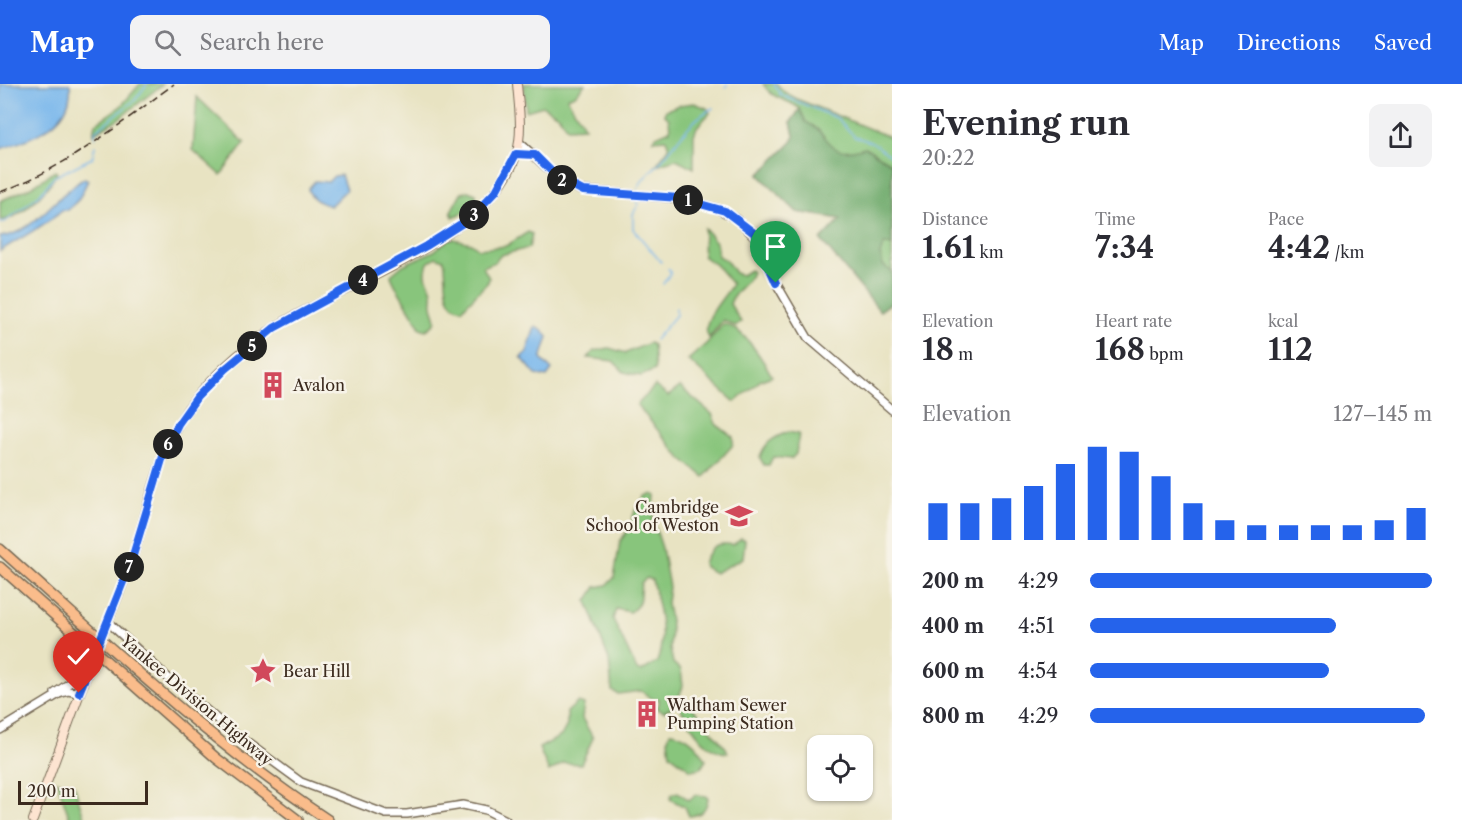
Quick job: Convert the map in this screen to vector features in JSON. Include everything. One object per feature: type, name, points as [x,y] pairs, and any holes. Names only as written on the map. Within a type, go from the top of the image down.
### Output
[{"type":"highway","name":"Yankee Division Highway","points":[[0,549],[213,737],[275,785],[328,820]]},
{"type":"highway","name":"Yankee Division Highway","points":[[0,567],[204,748],[298,820]]},
{"type":"main road","points":[[33,820],[79,693],[131,562],[162,458],[189,408],[217,376],[268,332],[426,246],[469,219],[496,191],[516,154],[519,142],[517,84]]},
{"type":"street","points":[[519,142],[558,178],[583,191],[679,198],[716,208],[737,219],[757,238],[776,283],[808,338],[892,410]]},
{"type":"street","points":[[516,154],[535,155]]},
{"type":"street","points":[[107,624],[230,730],[301,782],[386,814],[407,814],[463,805],[486,810],[506,820]]},
{"type":"street","points":[[0,730],[68,684],[84,682]]},
{"type":"street","points":[[46,700],[66,691],[79,693]]},
{"type":"green space","points":[[140,84],[163,84],[120,118],[93,134],[95,124],[121,106]]},
{"type":"green space","points":[[524,84],[585,84],[575,95],[567,98],[585,127],[567,128],[558,115],[543,106],[526,111]]},
{"type":"green space","points":[[763,84],[777,84],[784,92],[799,100],[892,138],[892,302],[880,311],[821,240],[841,219],[797,212],[759,175],[793,141],[791,122],[800,109],[775,96]]},
{"type":"green space","points":[[197,97],[245,143],[221,175],[193,150]]},
{"type":"green space","points":[[694,103],[707,108],[710,113],[697,127],[694,135],[694,168],[676,159],[656,165],[669,148],[666,139],[653,140],[656,136],[670,130],[669,119],[664,114],[666,110]]},
{"type":"green space","points":[[800,109],[806,122],[822,133],[836,148],[852,150],[865,147],[892,164],[892,245],[884,244],[880,254],[883,265],[892,272],[892,302],[880,311],[821,240],[841,219],[797,212],[759,175],[793,141],[791,122]]},
{"type":"green space","points":[[55,171],[57,173],[53,180],[32,203],[16,215],[0,220],[0,201],[31,187]]},
{"type":"green space","points":[[468,191],[476,194],[476,202],[463,213],[453,217],[451,211],[461,193]]},
{"type":"green space","points":[[704,228],[716,242],[718,256],[726,260],[735,273],[742,275],[750,270],[752,272],[730,304],[741,322],[735,326],[723,320],[709,338],[707,325],[714,310],[732,284],[717,266],[703,256]]},
{"type":"green space","points":[[528,232],[532,234],[529,248],[501,255],[495,262],[483,267],[489,278],[488,282],[462,309],[455,307],[448,296],[444,260],[436,257],[428,263],[426,274],[432,291],[435,322],[426,330],[420,328],[391,275],[403,265],[434,251],[450,238],[471,243],[479,249],[506,246]]},
{"type":"green space","points":[[723,324],[730,326],[744,337],[758,353],[772,376],[761,380],[735,402],[688,360]]},
{"type":"green space","points":[[649,343],[653,345],[655,370],[641,376],[624,372],[613,361],[588,358],[594,351],[609,348],[626,353]]},
{"type":"green space","points":[[655,386],[668,396],[680,387],[712,414],[716,424],[733,437],[733,445],[704,477],[680,457],[637,405]]},
{"type":"green space","points":[[788,432],[799,434],[796,454],[791,459],[773,457],[769,465],[764,465],[760,458],[764,448],[774,438]]},
{"type":"green space","points":[[652,493],[655,495],[653,520],[662,548],[669,587],[667,603],[671,627],[670,648],[673,663],[681,670],[683,686],[676,705],[664,712],[655,708],[659,704],[659,699],[652,699],[641,691],[618,694],[612,691],[609,660],[587,601],[596,587],[607,585],[614,578],[620,541],[629,529],[636,508],[645,496]],"holes":[[[647,578],[652,580],[660,621],[660,652],[657,662],[641,672],[637,670],[613,619],[616,609],[630,612],[634,609],[640,599],[641,583]]]},
{"type":"green space","points":[[741,538],[745,540],[743,558],[715,573],[704,567],[705,558],[714,547],[722,544],[733,545]]},
{"type":"green space","points":[[687,701],[728,753],[712,748],[694,730],[680,708]]},
{"type":"green space","points":[[578,702],[584,704],[582,718],[593,738],[581,764],[564,763],[549,772],[539,748],[561,736],[567,725],[567,712]]},
{"type":"green space","points":[[670,732],[687,738],[696,745],[706,760],[701,768],[691,770],[670,754],[668,739]]},
{"type":"green space","points":[[57,781],[74,785],[85,820],[70,820]]},
{"type":"green space","points":[[678,792],[689,800],[695,795],[706,796],[708,799],[706,807],[696,815],[689,816],[685,807],[670,799],[672,794]]},
{"type":"water","points":[[0,84],[70,84],[70,98],[58,119],[48,128],[24,141],[0,149]]},
{"type":"water","points":[[341,175],[346,190],[330,206],[316,200],[309,192],[308,189],[315,181],[328,182],[334,176]]},
{"type":"water","points":[[85,178],[88,180],[79,199],[68,210],[62,210],[40,227],[0,251],[0,237],[24,228]]},
{"type":"water","points":[[535,327],[543,330],[548,337],[541,359],[552,370],[547,377],[536,375],[521,357],[527,352]]},
{"type":"waterway","points":[[95,138],[95,131],[135,100],[147,84]]},
{"type":"waterway","points":[[774,84],[781,95],[837,118],[855,137],[872,142],[892,157]]},
{"type":"waterway","points":[[637,192],[643,179],[690,125],[713,108]]},
{"type":"waterway","points":[[0,222],[5,222],[40,194],[54,177],[92,158],[95,146]]},
{"type":"waterway","points":[[636,200],[638,205],[633,214],[633,229],[661,262]]},
{"type":"waterway","points":[[663,284],[671,272],[668,269]]},
{"type":"waterway","points":[[655,340],[676,315],[676,308]]},
{"type":"railway","points":[[0,192],[70,158],[174,84]]},
{"type":"place","name":"Avalon","points":[[273,385]]},
{"type":"place","name":"Cambridge School of Weston","points":[[739,516]]},
{"type":"place","name":"Bear Hill","points":[[263,671]]},
{"type":"place","name":"Waltham Sewer Pumping Station","points":[[647,714]]},
{"type":"route","points":[[79,693],[131,562],[164,453],[172,434],[197,397],[225,369],[274,328],[426,246],[469,219],[496,191],[510,169],[516,154],[535,155],[566,184],[583,191],[679,198],[725,211],[754,233],[776,283]]}]
